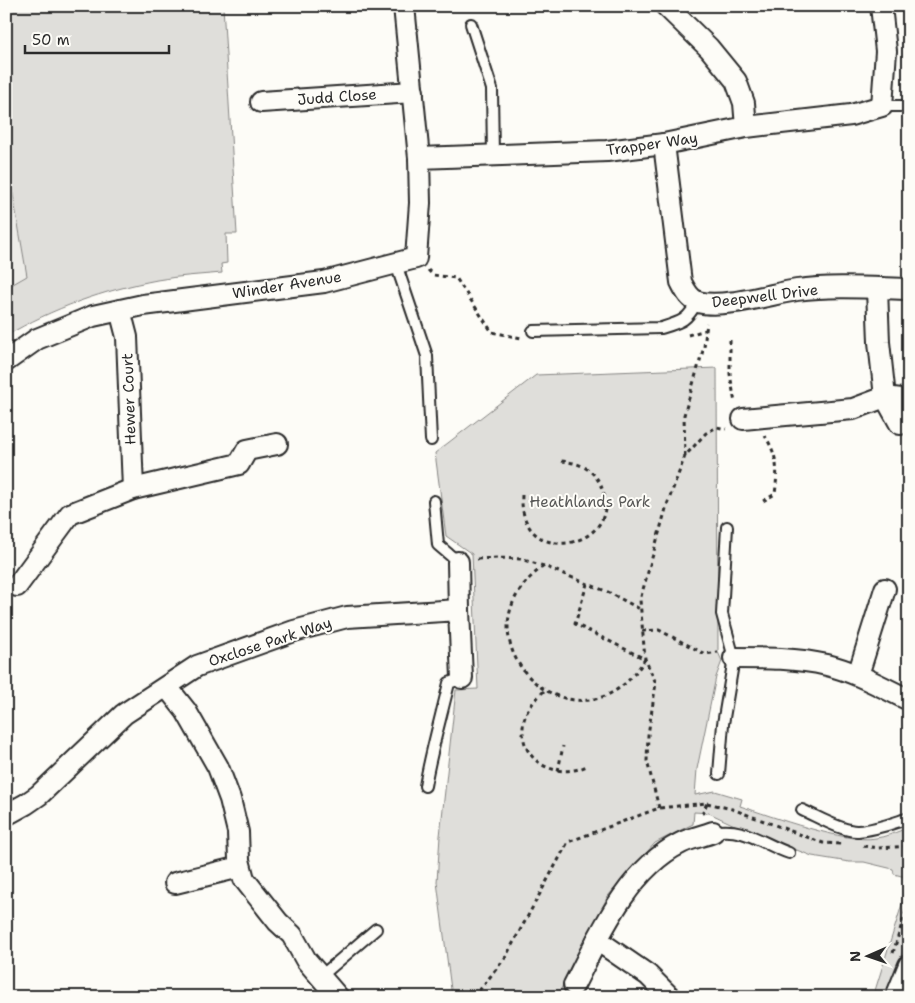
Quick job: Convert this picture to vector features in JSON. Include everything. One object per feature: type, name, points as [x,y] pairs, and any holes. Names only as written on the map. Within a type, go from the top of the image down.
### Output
[{"type":"street","name":"Winder Avenue","points":[[6,361],[37,339],[92,316],[143,305],[324,282],[416,258],[420,203],[419,158],[404,6]]},
{"type":"street","points":[[666,6],[709,48],[736,81],[744,103],[746,127]]},
{"type":"street","points":[[880,6],[886,51],[882,106]]},
{"type":"street","name":"Judd Close","points":[[261,102],[412,92]]},
{"type":"street","name":"Trapper Way","points":[[419,158],[607,151],[664,144],[746,127],[851,115],[882,106]]},
{"type":"street","name":"Deepwell Drive","points":[[664,144],[681,282],[687,294],[703,303],[736,302],[798,290],[877,288],[909,290]]},
{"type":"street","points":[[877,288],[879,342],[885,397],[900,424]]},
{"type":"street","name":"Hewer Court","points":[[120,310],[128,337],[133,489]]},
{"type":"street","points":[[743,419],[853,409],[885,397],[909,400]]},
{"type":"street","points":[[17,586],[70,514],[133,489],[239,464],[247,450],[277,444]]},
{"type":"street","points":[[458,562],[462,678]]},
{"type":"street","points":[[858,675],[885,589]]},
{"type":"street","name":"Oxclose Park Way","points":[[8,811],[39,795],[124,714],[197,666],[294,631],[347,617],[459,610]]},
{"type":"street","points":[[734,658],[788,659],[827,665],[858,675],[909,700]]},
{"type":"street","points":[[167,687],[186,711],[218,766],[230,799],[238,832],[238,860],[244,879],[278,922],[292,935],[326,989]]},
{"type":"street","points":[[570,991],[597,940],[635,881],[656,859],[681,843],[714,832]]},
{"type":"street","points":[[175,883],[240,867]]},
{"type":"street","points":[[597,940],[648,975],[670,997]]},
{"type":"street","points":[[896,997],[900,961]]},
{"type":"lane","points":[[471,24],[492,89],[493,156]]},
{"type":"lane","points":[[882,106],[909,106]]},
{"type":"lane","points":[[396,264],[427,356],[431,440]]},
{"type":"lane","points":[[533,331],[661,328],[678,323],[690,316],[703,303]]},
{"type":"lane","points":[[434,501],[438,545],[458,562]]},
{"type":"lane","points":[[719,774],[723,724],[734,658],[722,614],[728,527]]},
{"type":"lane","points":[[425,786],[432,748],[440,727],[449,683],[462,678]]},
{"type":"lane","points":[[802,810],[856,831],[909,818]]},
{"type":"lane","points":[[714,832],[736,830],[789,853]]},
{"type":"lane","points":[[326,989],[376,929]]},
{"type":"path","points":[[685,456],[684,415],[704,347],[703,303]]},
{"type":"path","points":[[659,808],[647,761],[648,735],[656,683],[645,659],[640,600],[666,505],[685,456],[706,433],[717,427],[736,431],[743,419]]},
{"type":"path","points":[[522,495],[524,517],[529,526],[541,537],[556,544],[566,544],[577,542],[595,530],[604,510],[605,500],[602,489],[590,471],[581,465],[560,461]]},
{"type":"path","points":[[458,562],[498,558],[520,559],[544,566],[608,592],[641,609]]},
{"type":"path","points":[[544,566],[532,574],[522,585],[513,603],[508,624],[512,652],[518,665],[527,676],[544,691],[563,698],[576,700],[590,699],[604,696],[617,690],[638,671],[645,659]]},
{"type":"path","points":[[587,584],[575,624],[645,659]]},
{"type":"path","points":[[642,631],[659,630],[705,654],[718,652],[734,658]]},
{"type":"path","points":[[544,691],[529,708],[524,718],[524,740],[529,751],[535,760],[544,766],[558,771],[576,771],[587,766]]},
{"type":"path","points":[[558,771],[563,746]]},
{"type":"path","points":[[707,802],[704,812],[714,832]]},
{"type":"path","points":[[474,997],[504,958],[568,842],[659,808],[707,802],[732,809],[823,843],[851,845]]},
{"type":"path","points":[[860,846],[878,848],[909,846]]},
{"type":"path","points":[[900,961],[909,901]]},
{"type":"shaded area","points":[[6,154],[27,276],[6,288]]},
{"type":"green space","points":[[6,6],[223,6],[237,234],[226,234],[227,263],[221,264],[222,273],[165,279],[118,289],[79,301],[42,317],[6,336],[6,288],[27,276],[6,154]]},
{"type":"green space","name":"Heathlands Park","points":[[717,368],[718,652],[722,661],[716,677],[697,769],[695,795],[715,791],[742,799],[740,806],[808,828],[846,837],[876,838],[902,830],[909,878],[894,874],[893,869],[864,862],[849,862],[812,856],[743,829],[709,813],[694,812],[693,824],[655,843],[608,896],[557,997],[452,997],[437,882],[440,836],[456,690],[478,689],[472,554],[446,536],[435,453],[536,375]]},
{"type":"green space","points":[[908,885],[909,929],[902,954],[884,997],[873,997]]}]
